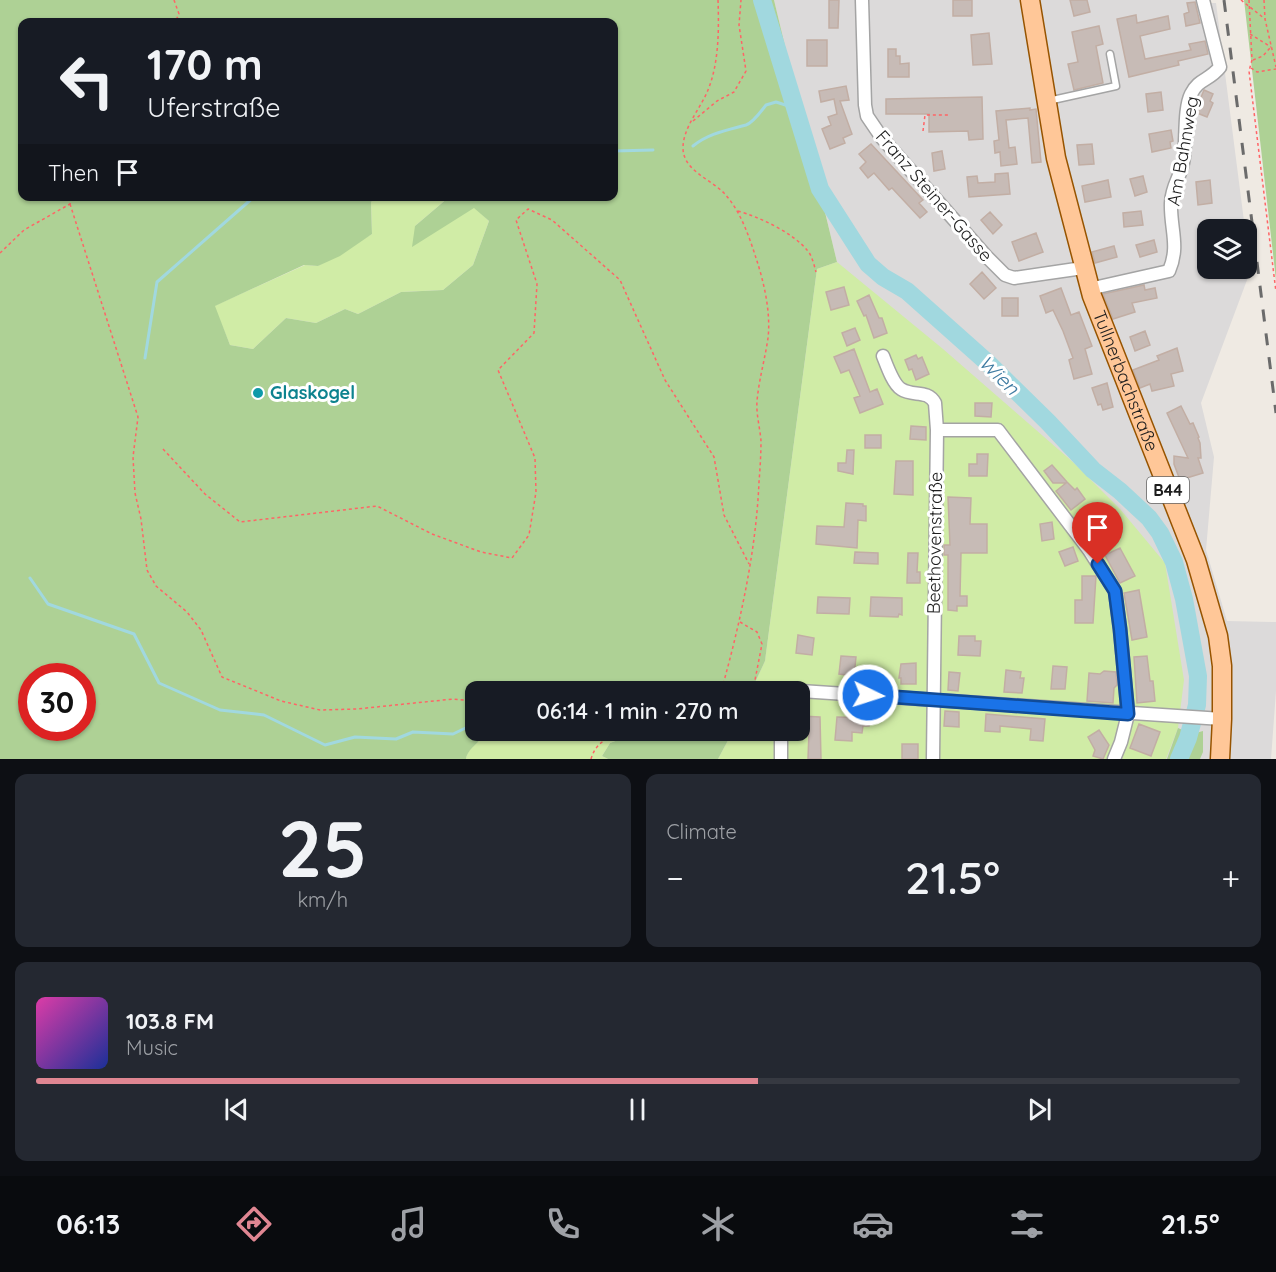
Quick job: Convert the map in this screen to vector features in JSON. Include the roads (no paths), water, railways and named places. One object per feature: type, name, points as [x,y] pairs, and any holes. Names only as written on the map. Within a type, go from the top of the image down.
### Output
[{"type":"main road","name":"Tullnerbachstraße","points":[[1030,0],[1063,188],[1089,289],[1196,560],[1218,636],[1222,666],[1220,759]]},
{"type":"street","name":"Franz Steiner-Gasse","points":[[862,0],[865,105],[867,116],[877,132],[1005,275],[1014,278],[1083,268]]},
{"type":"street","name":"Am Bahnweg","points":[[1089,289],[1169,271],[1173,263],[1176,245],[1171,205],[1173,185],[1183,165],[1190,97],[1198,82],[1213,76],[1220,67],[1203,0]]},
{"type":"street","name":"Beethovenstraße","points":[[883,356],[900,389],[923,393],[934,399],[937,430],[933,759]]},
{"type":"street","points":[[937,430],[998,430],[1089,550],[1115,591],[1128,714],[1114,759]]},
{"type":"street","points":[[810,692],[1222,720]]},
{"type":"street","points":[[781,741],[782,759]]},
{"type":"lane","points":[[1047,102],[1116,86],[1110,54]]},
{"type":"waterway","name":"Wien","points":[[762,0],[820,189],[868,264],[883,277],[907,291],[989,364],[1093,470],[1149,518],[1160,533],[1174,562],[1184,599],[1198,676],[1197,705],[1188,738],[1179,759]]},
{"type":"waterway","points":[[693,146],[712,135],[749,124],[766,105],[776,102],[795,108]]},
{"type":"waterway","points":[[618,151],[653,150]]},
{"type":"waterway","points":[[145,358],[157,282],[249,201]]},
{"type":"waterway","points":[[30,578],[48,604],[134,634],[159,683],[220,710],[264,715],[325,745],[355,737],[396,739],[413,732],[453,734],[465,728]]},
{"type":"railway","points":[[1224,0],[1276,413]]},
{"type":"place","name":"Glaskogel","points":[[258,393]]}]
